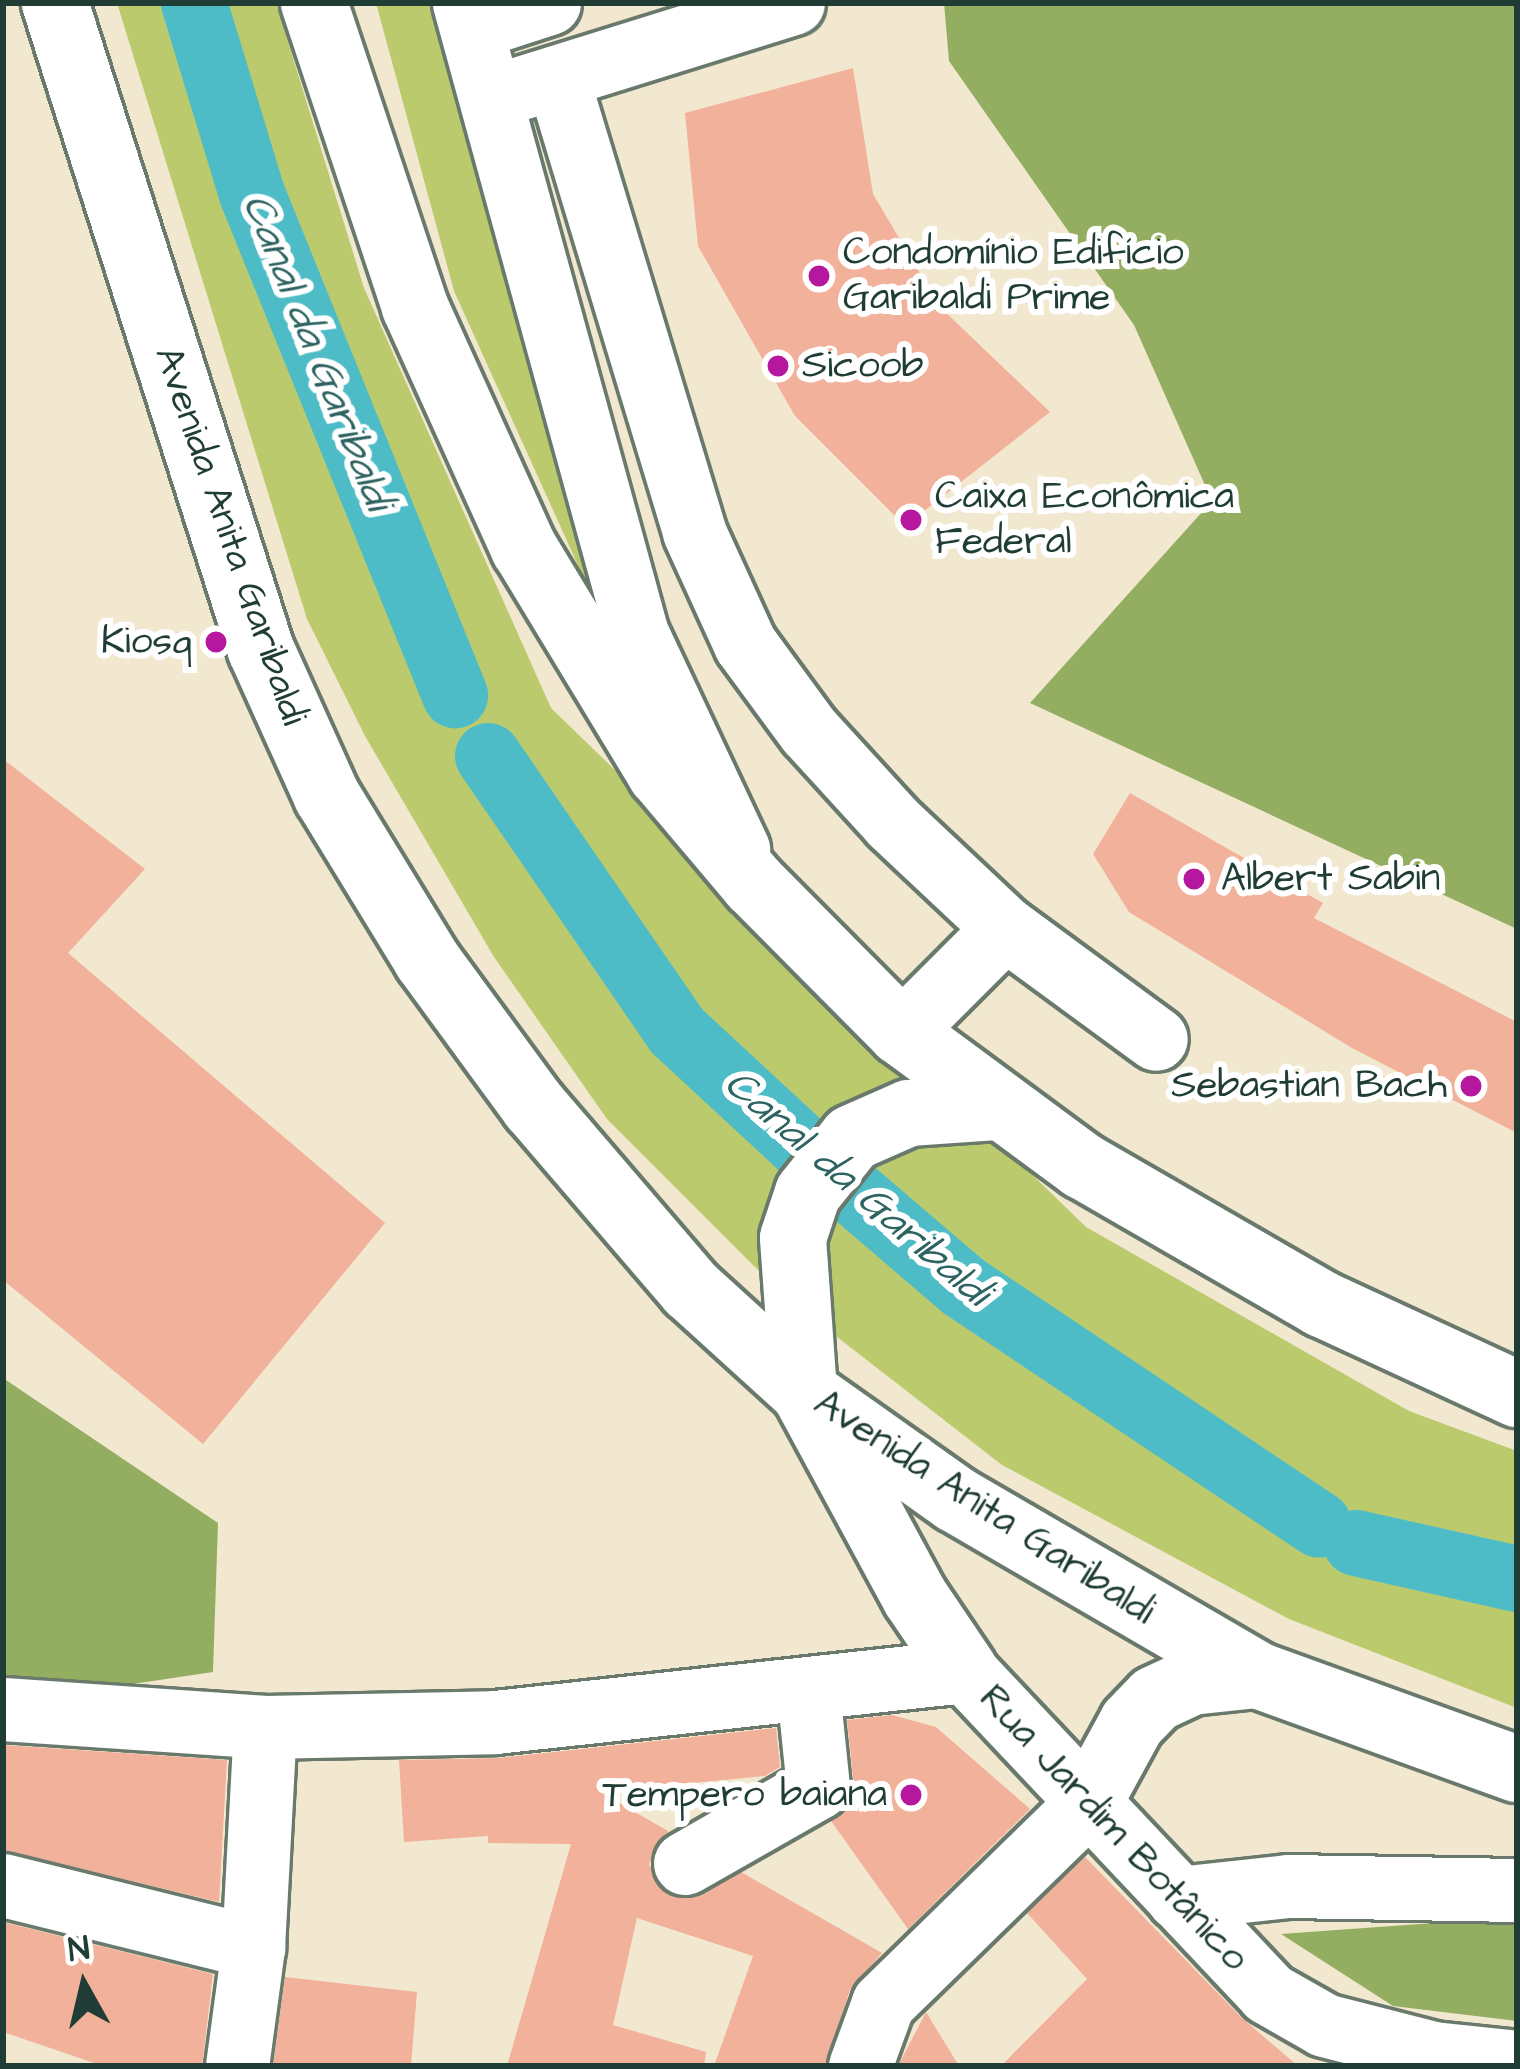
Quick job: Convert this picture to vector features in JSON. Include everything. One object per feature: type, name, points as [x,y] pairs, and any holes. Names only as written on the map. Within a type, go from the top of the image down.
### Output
[{"type":"main road","name":"Avenida Anita Garibaldi","points":[[55,3],[261,650],[327,796],[427,960],[534,1106],[691,1288],[803,1392],[956,1499],[1257,1675],[1517,1769]]},
{"type":"main road","points":[[314,3],[415,308],[524,548],[661,774],[754,884],[902,1033],[996,1107],[1212,1244],[1437,1363],[1517,1394]]},
{"type":"main road","points":[[965,1671],[914,1598],[803,1392],[794,1238],[808,1192],[852,1138],[909,1113],[996,1107]]},
{"type":"main road","points":[[1088,1802],[1132,1723],[1155,1699],[1191,1682],[1257,1675]]},
{"type":"street","points":[[549,3],[468,15],[637,634],[754,884]]},
{"type":"street","points":[[492,97],[793,3]]},
{"type":"street","points":[[556,77],[694,532],[745,644],[808,731],[892,822],[1005,928],[1156,1039]]},
{"type":"street","points":[[902,1033],[1005,928]]},
{"type":"street","name":"Rua Jardim Botânico","points":[[3,1709],[265,1727],[495,1722],[965,1671],[1268,1993],[1324,2025],[1433,2053],[1517,2062]]},
{"type":"street","points":[[686,1863],[818,1787],[808,1690]]},
{"type":"street","points":[[237,2066],[253,1947],[265,1727]]},
{"type":"street","points":[[860,2066],[883,2003],[1088,1802]]},
{"type":"street","points":[[3,1885],[253,1947]]},
{"type":"street","points":[[1178,1898],[1288,1886],[1517,1890]]},
{"type":"green space","points":[[117,3],[276,3],[364,288],[551,708],[1086,1227],[1409,1411],[1517,1451],[1517,1708],[1289,1619],[1002,1465],[783,1295],[607,1119],[494,957],[365,736],[307,619]]},
{"type":"green space","points":[[376,3],[432,3],[619,656],[454,291]]},
{"type":"green space","points":[[944,3],[1517,3],[1517,929],[1030,703],[1212,501],[1134,325],[949,61]]},
{"type":"green space","points":[[3,1378],[218,1523],[213,1672],[59,1695],[3,1690]]},
{"type":"green space","points":[[1517,1917],[1517,2021],[1393,2006],[1281,1934]]},
{"type":"building","name":"Condomínio Edifício Garibaldi Prime","points":[[853,68],[873,194],[940,307],[1050,412],[905,526],[795,416],[698,246],[685,113]]},
{"type":"building","points":[[3,759],[145,869],[68,953],[385,1223],[203,1444],[3,1280]]},
{"type":"building","points":[[1130,793],[1323,903],[1314,918],[1517,1022],[1517,1133],[1352,1048],[1129,912],[1093,854]]},
{"type":"building","points":[[892,1715],[936,1727],[1030,1809],[908,1929],[831,1821],[849,1804],[854,1785],[847,1720]]},
{"type":"building","points":[[776,1728],[780,1767],[765,1776],[600,1792],[668,1831],[649,1864],[668,1895],[702,1895],[741,1872],[882,1953],[850,1990],[825,2066],[714,2066],[753,1956],[637,1918],[613,2025],[706,2052],[704,2066],[507,2066],[571,1844],[488,1843],[488,1836],[404,1842],[399,1760],[499,1758]]},
{"type":"building","points":[[3,1745],[227,1760],[219,1902],[3,1850]]},
{"type":"building","points":[[1085,1857],[1242,2018],[1298,2066],[1001,2066],[1087,1979],[1027,1913]]},
{"type":"building","points":[[3,1922],[213,1974],[202,2066],[103,2066],[3,2032]]},
{"type":"building","points":[[285,1977],[417,1992],[411,2066],[273,2066]]},
{"type":"building","points":[[926,2012],[959,2066],[898,2066]]},
{"type":"waterway","name":"Canal da Garibaldi","points":[[194,3],[252,194],[455,695]]},
{"type":"waterway","name":"Canal da Garibaldi","points":[[488,756],[677,1031],[825,1168],[964,1287],[1319,1525]]},
{"type":"waterway","name":"Canal da Garibaldi","points":[[1356,1543],[1517,1579]]},
{"type":"place","name":"Condomínio Edifício Garibaldi Prime","points":[[819,276]]},
{"type":"place","name":"Sicoob","points":[[778,366]]},
{"type":"place","name":"Caixa Econômica Federal","points":[[911,520]]},
{"type":"place","name":"Kiosq","points":[[216,642]]},
{"type":"place","name":"Albert Sabin","points":[[1194,879]]},
{"type":"place","name":"Sebastian Bach","points":[[1471,1086]]},
{"type":"place","name":"Tempero baiana","points":[[911,1795]]}]
